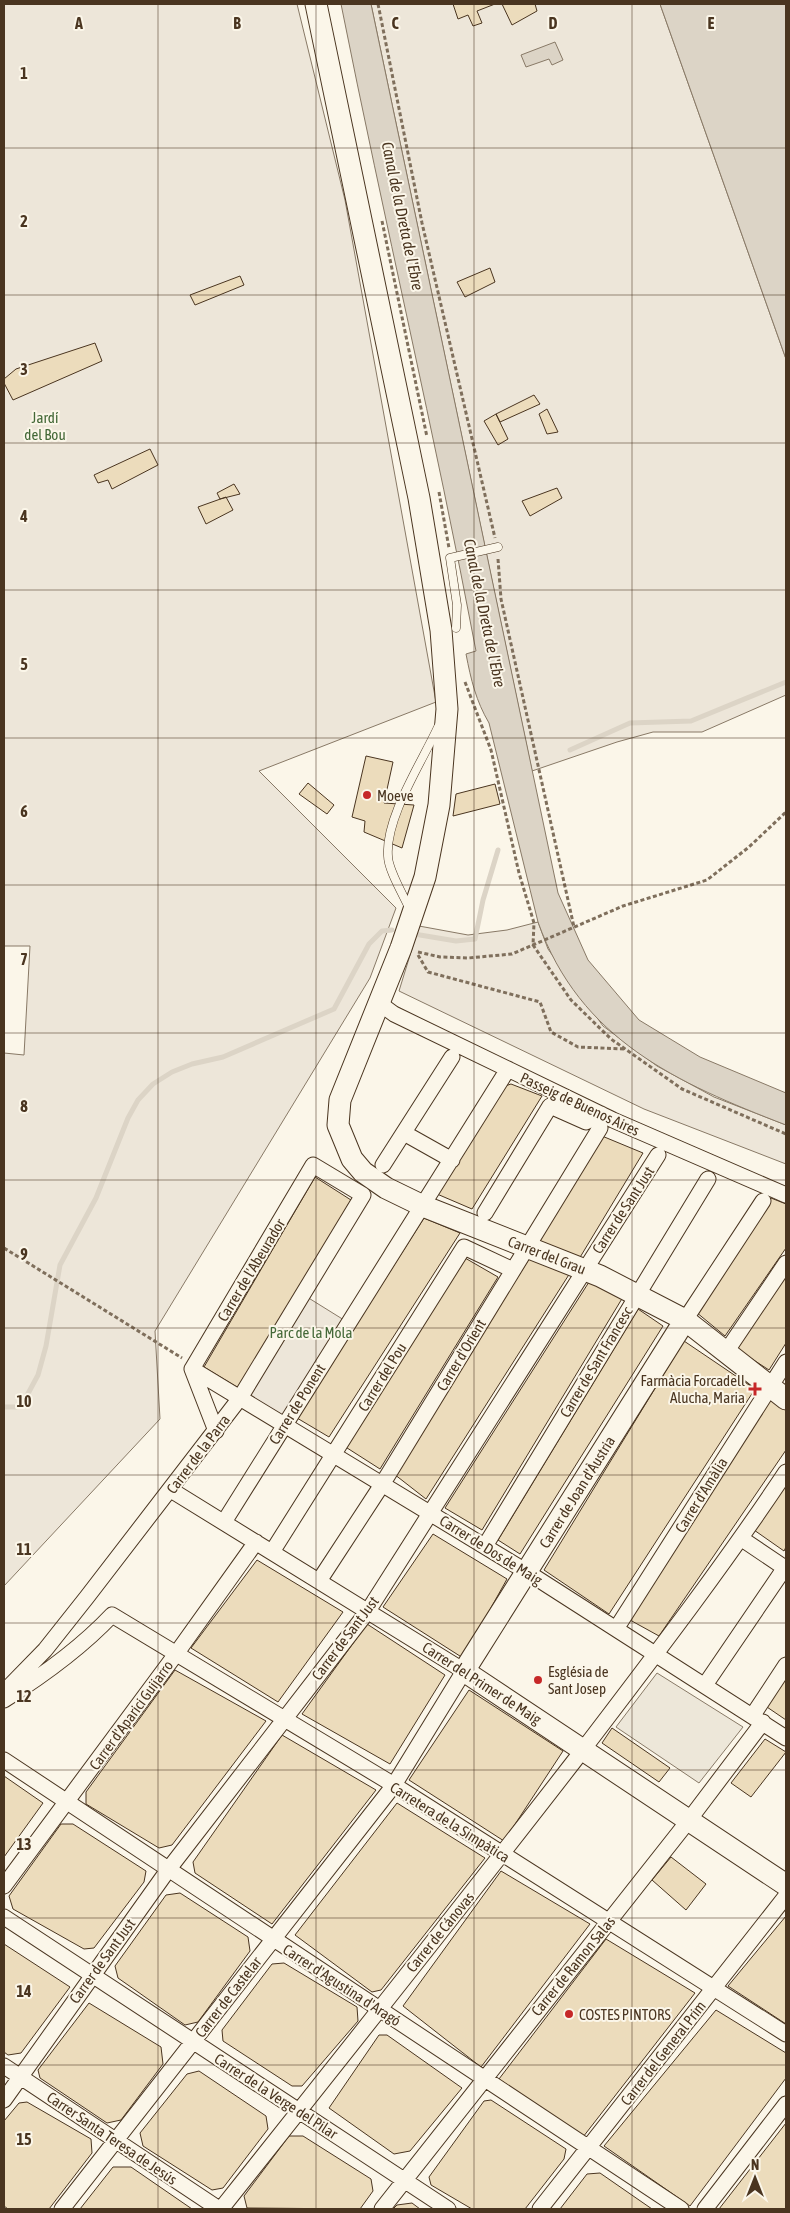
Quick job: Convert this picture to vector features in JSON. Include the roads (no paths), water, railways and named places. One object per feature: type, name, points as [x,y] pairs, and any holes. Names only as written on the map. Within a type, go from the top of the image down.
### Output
[{"type":"street","name":"Carrer del Grau","points":[[316,4],[419,498],[437,600],[446,709],[439,805],[433,842],[412,916],[340,1100],[338,1124],[352,1159],[370,1178],[423,1206],[584,1270],[685,1320],[778,1392]]},
{"type":"street","name":"Passeig de Buenos Aires","points":[[379,1003],[394,1014],[508,1069],[601,1121],[786,1195]]},
{"type":"street","points":[[383,1165],[452,1057]]},
{"type":"street","name":"Carrer de Ponent","points":[[224,1522],[508,1069]]},
{"type":"street","points":[[485,1213],[550,1106],[586,1122],[601,1121]]},
{"type":"street","name":"Carrer d'Orient","points":[[319,1581],[382,1483],[513,1270],[601,1121]]},
{"type":"street","points":[[404,1133],[452,1160]]},
{"type":"street","name":"Carrer de Sant Just","points":[[4,2100],[168,1870],[283,1718],[368,1611],[658,1155]]},
{"type":"street","name":"Carrer de l'Abeurador","points":[[192,1369],[314,1165],[364,1195]]},
{"type":"street","name":"Carrer de Sant Francesc","points":[[485,1546],[708,1179]]},
{"type":"street","name":"Carrer de la Parra","points":[[4,1692],[44,1650],[172,1490],[240,1398],[364,1195]]},
{"type":"street","name":"Carrer de Joan d'Àustria","points":[[394,1785],[685,1320],[763,1200]]},
{"type":"street","name":"Carrer del Pou","points":[[272,1552],[464,1247],[513,1270]]},
{"type":"street","points":[[726,1352],[786,1263]]},
{"type":"street","name":"Carrer d'Amàlia","points":[[616,1629],[778,1392],[786,1362]]},
{"type":"street","points":[[192,1369],[216,1431]]},
{"type":"street","name":"Carrer de Dos de Maig","points":[[192,1369],[334,1453],[528,1572],[786,1738]]},
{"type":"street","name":"Carrer de Cánovas","points":[[220,2209],[502,1855],[657,1654],[742,1539],[786,1472]]},
{"type":"street","name":"Carrer del Primer de Maig","points":[[172,1490],[464,1671],[786,1885]]},
{"type":"street","points":[[706,1685],[786,1567],[742,1539]]},
{"type":"street","name":"Carrer d'Aparici Guijarro","points":[[4,1886],[67,1803],[256,1542]]},
{"type":"street","name":"Carretera de la Simpàtica","points":[[4,1700],[47,1672],[112,1615],[394,1785],[502,1855],[610,1920],[786,2034]]},
{"type":"street","name":"Carrer de Ramon Salas","points":[[382,2209],[689,1820],[758,1719],[786,1665]]},
{"type":"street","name":"Carrer d'Agustina d'Aragó","points":[[4,1760],[273,1940],[682,2209]]},
{"type":"street","name":"Carrer de Castelar","points":[[62,2209],[394,1785]]},
{"type":"street","name":"Carrer del General Prim","points":[[540,2209],[786,1896]]},
{"type":"street","name":"Carrer de la Verge del Pilar","points":[[4,1917],[448,2209]]},
{"type":"street","name":"Carrer Santa Teresa de Jesús","points":[[4,2066],[220,2209]]},
{"type":"street","points":[[705,2209],[786,2104]]},
{"type":"lane","points":[[456,628],[457,605],[450,558],[498,547]]},
{"type":"lane","points":[[412,916],[387,858],[390,834],[404,794],[446,709]]},
{"type":"water","name":"Canal de la Dreta de l'Ebre","points":[[341,4],[371,4],[558,893],[588,960],[639,1020],[700,1057],[786,1093],[786,1125],[707,1092],[671,1073],[637,1052],[606,1027],[579,998],[556,963],[538,922],[489,723],[477,698],[468,664],[466,654],[476,651],[444,489]]},
{"type":"water","points":[[660,4],[786,4],[786,359]]},
{"type":"water","points":[[555,42],[563,60],[552,65],[549,59],[526,67],[521,55]]},
{"type":"waterway","points":[[570,750],[630,723],[691,721],[786,682]]},
{"type":"waterway","points":[[414,934],[456,941],[475,939],[483,900],[498,850]]},
{"type":"waterway","points":[[4,1407],[16,1407],[24,1401],[38,1375],[46,1346],[60,1265],[96,1198],[128,1118],[138,1100],[153,1084],[172,1072],[192,1064],[223,1057],[334,1009],[369,944],[382,931],[392,930]]},
{"type":"place","name":"Moeve","points":[[367,795]]},
{"type":"place","name":"Farmàcia Forcadell Alucha, Maria","points":[[755,1389]]},
{"type":"place","name":"Església de Sant Josep","points":[[538,1680]]},
{"type":"place","name":"COSTES PINTORS","points":[[569,2014]]},
{"type":"park label","name":"Jardí del Bou","points":[[45,426]]},
{"type":"park label","name":"Parc de la Mola","points":[[311,1332]]}]
